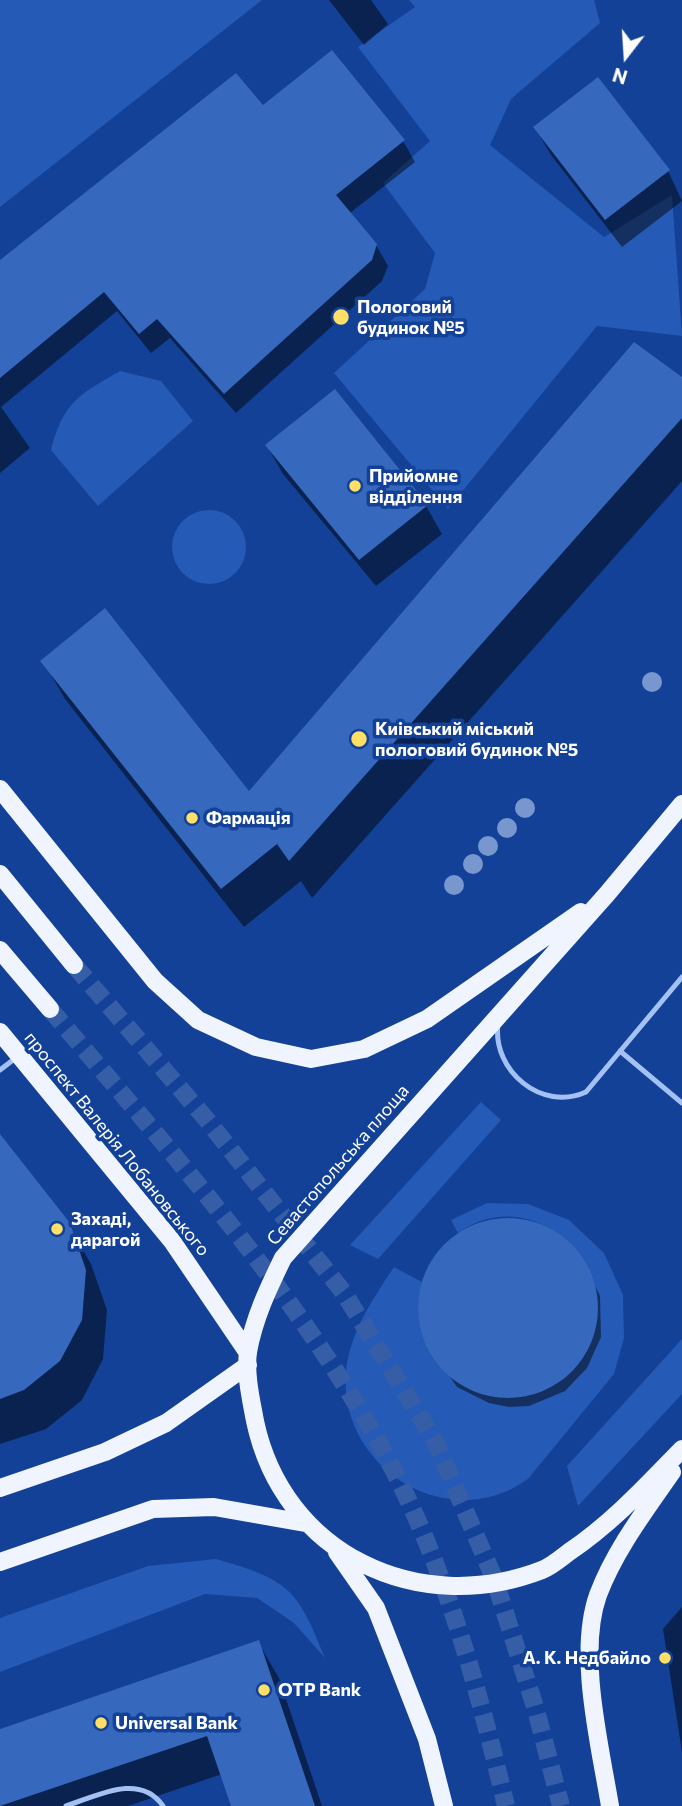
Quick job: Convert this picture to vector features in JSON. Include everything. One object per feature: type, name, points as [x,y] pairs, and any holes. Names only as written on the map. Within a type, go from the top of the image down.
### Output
[{"type":"main road","points":[[0,789],[155,981],[198,1020],[256,1046],[311,1059],[364,1049],[427,1019],[607,894]]},
{"type":"main road","name":"Севастопольська площа","points":[[682,804],[607,894],[283,1258],[261,1304],[248,1359],[260,1444],[283,1491],[305,1523],[335,1550],[389,1574],[435,1587],[490,1584],[544,1569],[605,1528],[682,1449]]},
{"type":"main road","points":[[0,874],[74,965]]},
{"type":"main road","name":"проспект Валерія Лобановського","points":[[0,950],[50,1009]]},
{"type":"main road","name":"проспект Валерія Лобановського","points":[[0,1032],[172,1241],[248,1359]]},
{"type":"main road","points":[[0,1488],[105,1452],[166,1423],[248,1359]]},
{"type":"main road","points":[[610,1806],[588,1667],[598,1597],[629,1533],[682,1457]]},
{"type":"main road","points":[[0,1562],[153,1509],[214,1507],[305,1523]]},
{"type":"main road","points":[[335,1550],[376,1608],[427,1739],[444,1806]]},
{"type":"lane","points":[[499,1014],[496,1034],[504,1060],[515,1077],[553,1099],[571,1099],[586,1092],[682,977]]},
{"type":"lane","points":[[620,1051],[682,1102]]},
{"type":"lane","points":[[0,1070],[19,1055]]},
{"type":"lane","points":[[66,1806],[125,1787],[140,1787],[154,1795],[163,1806]]},
{"type":"shaded area","points":[[0,0],[262,0],[0,207]]},
{"type":"shaded area","points":[[409,0],[594,0],[600,23],[511,99],[490,145],[604,237],[672,195],[682,336],[597,326],[448,509],[334,373],[425,289],[435,253],[383,183],[430,141],[358,47],[415,7]]},
{"type":"shaded area","points":[[120,371],[161,381],[193,421],[98,506],[51,450],[61,420],[75,401]]},
{"type":"shaded area","points":[[209,510],[223,513],[235,521],[243,533],[246,547],[243,561],[235,573],[223,581],[209,584],[195,581],[183,573],[175,561],[172,547],[175,533],[183,521],[195,513]]},
{"type":"shaded area","points":[[481,1102],[501,1120],[378,1259],[350,1245]]},
{"type":"shaded area","points":[[487,1203],[528,1204],[569,1220],[604,1253],[623,1295],[624,1338],[614,1374],[528,1479],[497,1495],[465,1500],[434,1496],[405,1483],[380,1464],[360,1438],[349,1407],[346,1373],[357,1330],[394,1267],[422,1282],[419,1317],[428,1347],[446,1372],[471,1388],[500,1397],[530,1395],[559,1382],[583,1357],[596,1326],[596,1296],[587,1267],[569,1244],[546,1226],[518,1217],[488,1219],[458,1233],[451,1220]]},
{"type":"shaded area","points":[[682,1339],[682,1394],[578,1506],[567,1466]]},
{"type":"shaded area","points":[[216,1559],[259,1573],[287,1590],[306,1616],[325,1658],[294,1623],[257,1598],[205,1594],[0,1672],[0,1618],[148,1566]]},
{"type":"building","points":[[332,50],[405,140],[336,195],[377,244],[372,260],[224,394],[157,319],[139,334],[104,292],[0,378],[0,260],[236,73],[263,105]]},
{"type":"building","points":[[598,77],[670,170],[605,220],[533,127]]},
{"type":"building","points":[[634,342],[682,377],[682,418],[289,861],[277,844],[221,889],[40,661],[105,608],[249,791]]},
{"type":"building","name":"Прийомне відділення","points":[[335,389],[428,505],[359,560],[265,445]]},
{"type":"building","points":[[0,1134],[70,1223],[86,1270],[82,1320],[60,1361],[24,1390],[0,1399]]},
{"type":"building","points":[[508,1218],[542,1225],[558,1233],[571,1245],[583,1258],[591,1274],[598,1308],[591,1342],[583,1358],[571,1371],[558,1383],[542,1391],[508,1398],[474,1391],[458,1383],[445,1371],[433,1358],[425,1342],[418,1308],[425,1274],[433,1258],[445,1245],[458,1233],[474,1225]]},
{"type":"building","points":[[259,1640],[315,1806],[231,1806],[207,1736],[0,1806],[0,1729]]},
{"type":"tunnel","points":[[74,965],[207,1120],[344,1293],[435,1441],[494,1578],[536,1710],[561,1806]]},
{"type":"tunnel","points":[[50,1009],[235,1231],[320,1347],[359,1408],[413,1511],[446,1593],[473,1677],[506,1806]]},
{"type":"place","name":"Пологовий будинок №5","points":[[341,317]]},
{"type":"place","name":"Прийомне відділення","points":[[355,486]]},
{"type":"place","name":"Киівський міський пологовий будинок №5","points":[[359,739]]},
{"type":"place","name":"Фармація","points":[[192,818]]},
{"type":"place","name":"Захаді, дарагой","points":[[57,1229]]},
{"type":"place","name":"А. К. Недбайло","points":[[665,1658]]},
{"type":"place","name":"OTP Bank","points":[[264,1690]]},
{"type":"place","name":"Universal Bank","points":[[101,1723]]}]
